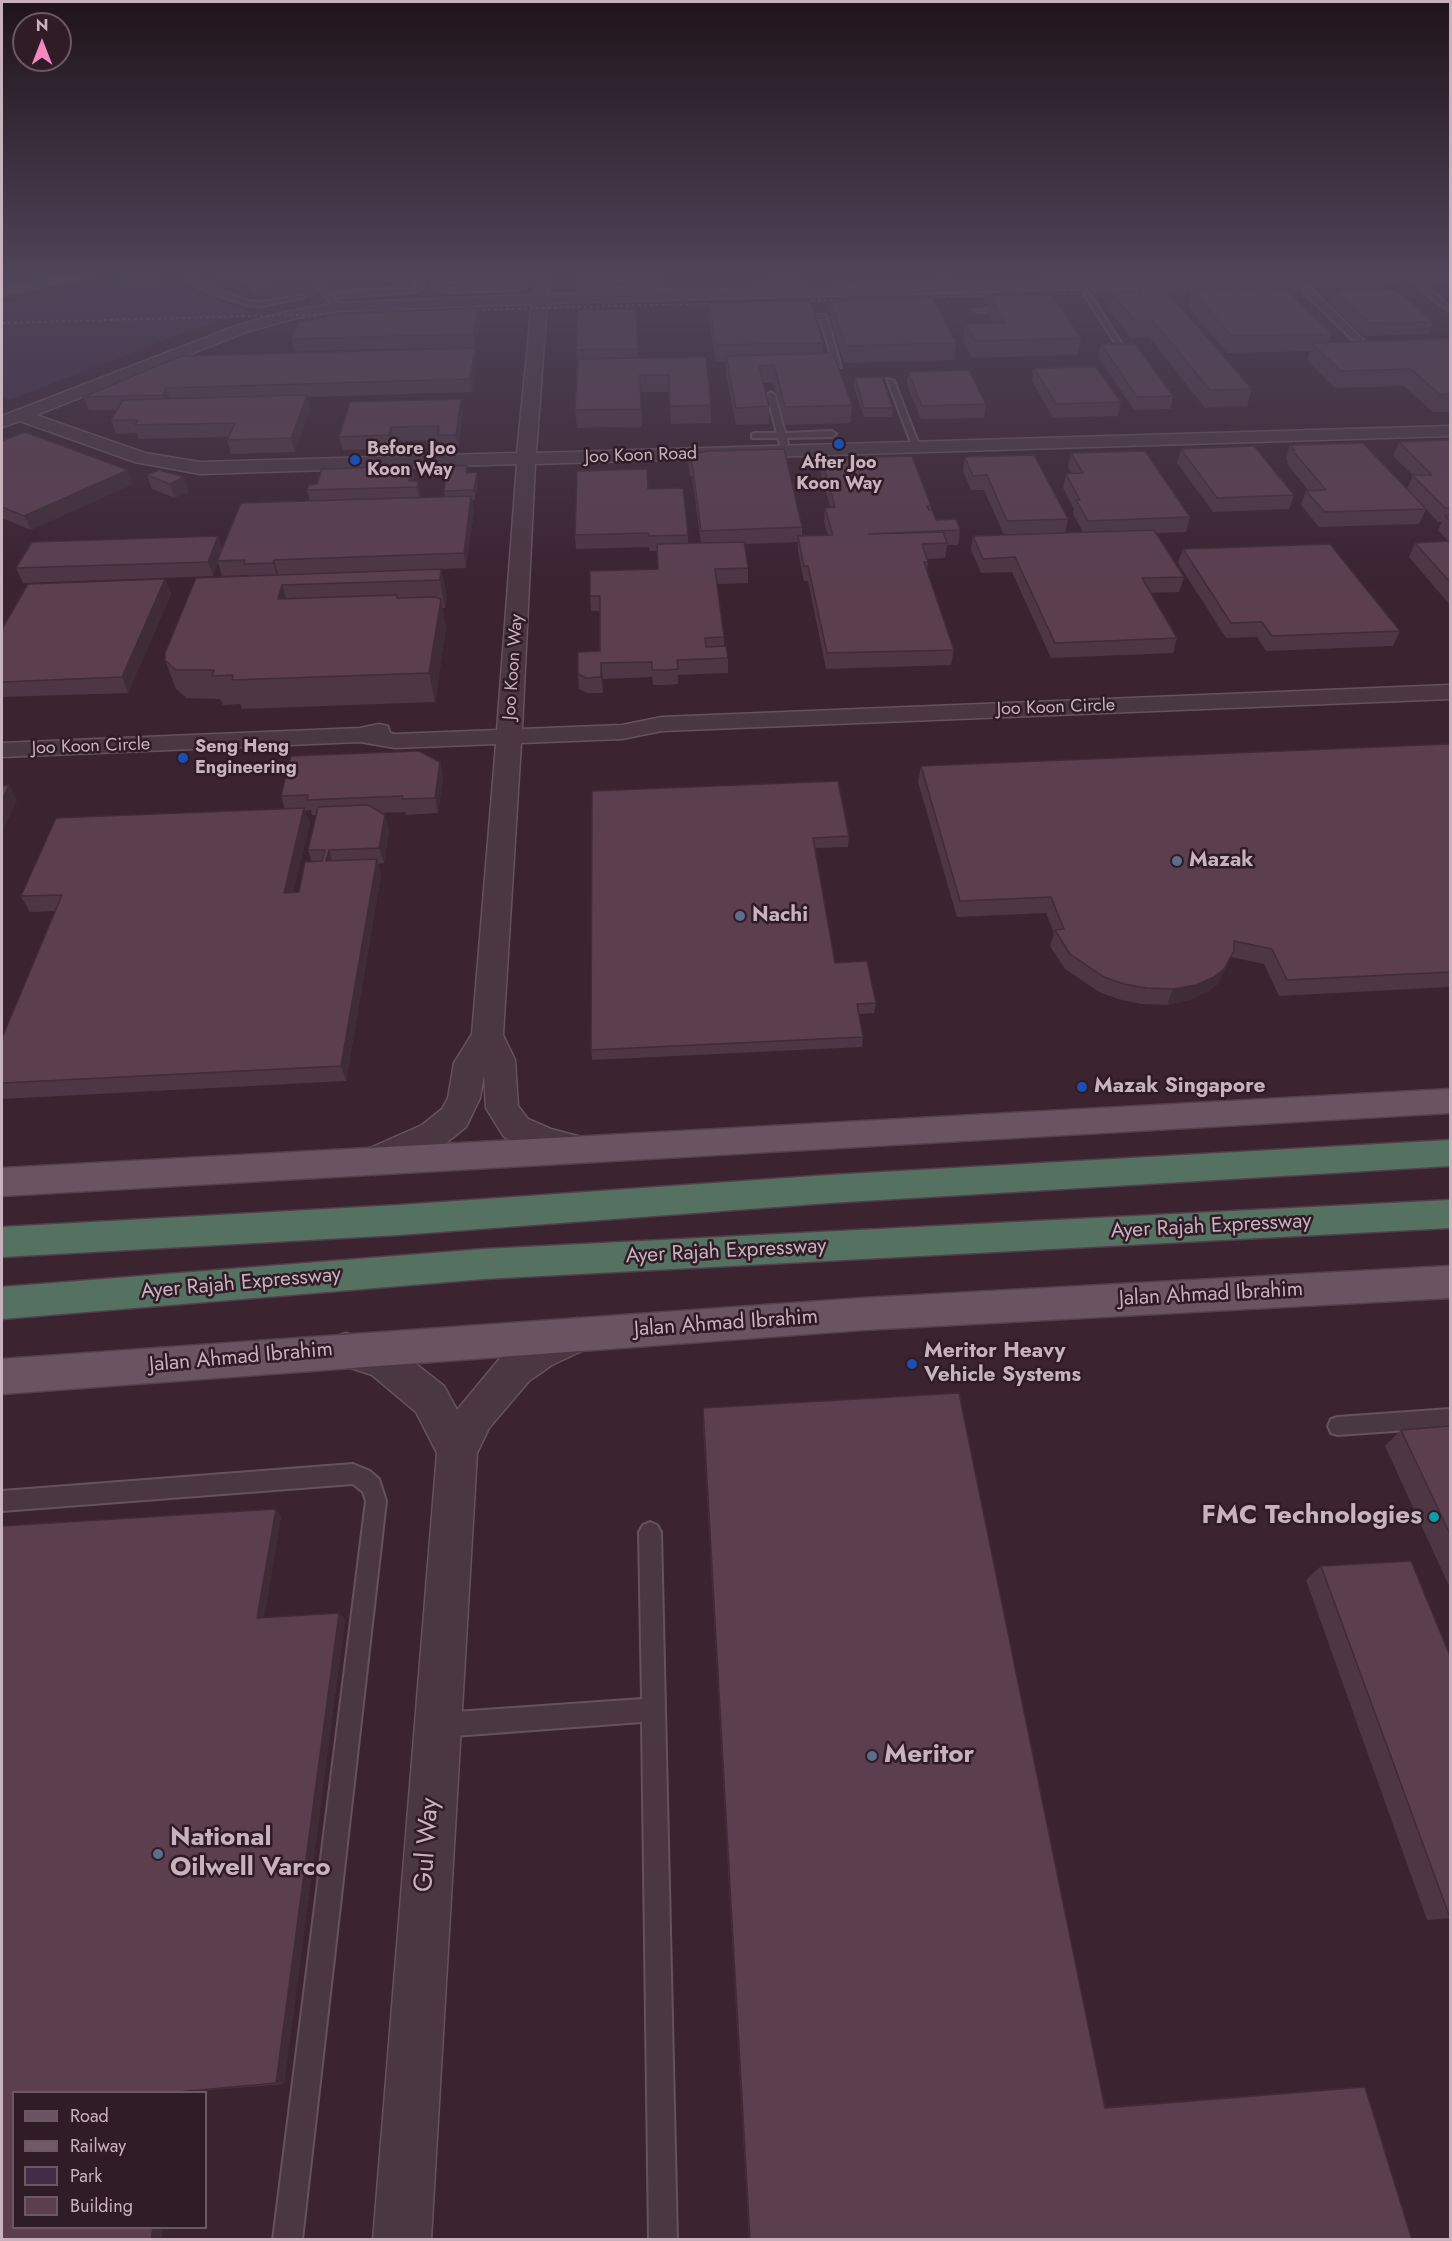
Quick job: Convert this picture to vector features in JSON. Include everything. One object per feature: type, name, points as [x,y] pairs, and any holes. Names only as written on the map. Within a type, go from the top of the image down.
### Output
[{"type":"highway","points":[[2,1242],[399,1220],[829,1189],[1450,1153]]},
{"type":"highway","name":"Ayer Rajah Expressway","points":[[2,1303],[484,1264],[1450,1214]]},
{"type":"main road","points":[[2,1182],[1450,1101]]},
{"type":"main road","name":"Jalan Ahmad Ibrahim","points":[[2,1377],[344,1350],[863,1314],[1450,1282]]},
{"type":"street","points":[[2,422],[116,378]]},
{"type":"street","name":"Joo Koon Way","points":[[375,1161],[434,1134],[454,1118],[465,1098],[470,1063],[487,1035],[510,730],[532,378]]},
{"type":"street","name":"Joo Koon Road","points":[[20,415],[141,458],[200,468],[526,460],[784,443],[918,448],[1450,431]]},
{"type":"street","name":"Joo Koon Circle","points":[[2,750],[360,735],[395,741],[510,730],[622,732],[662,724],[1450,692]]},
{"type":"street","name":"Joo Koon Way","points":[[487,1035],[499,1060],[502,1108],[516,1128],[545,1141],[586,1150]]},
{"type":"street","name":"Gul Way","points":[[402,2240],[436,1726],[457,1451],[475,1415],[515,1369],[539,1353],[579,1335]]},
{"type":"street","points":[[344,1350],[384,1362],[430,1399],[457,1451]]},
{"type":"lane","points":[[890,381],[918,448]]},
{"type":"lane","points":[[771,395],[784,443]]},
{"type":"lane","points":[[755,436],[784,443],[832,434]]},
{"type":"lane","points":[[1338,1426],[1450,1418]]},
{"type":"lane","points":[[2,1501],[353,1474],[363,1478],[372,1486],[376,1501],[287,2240]]},
{"type":"lane","points":[[650,1532],[663,2240]]},
{"type":"lane","points":[[436,1726],[653,1710]]},
{"type":"green space","points":[[2,378],[67,378],[9,400],[2,397]]},
{"type":"building","points":[[129,378],[470,378],[166,388],[163,395],[83,397]]},
{"type":"building","points":[[577,378],[640,378],[641,409],[575,410]]},
{"type":"building","points":[[669,378],[708,378],[711,405],[670,406]]},
{"type":"building","points":[[730,378],[762,378],[769,406],[736,408]]},
{"type":"building","points":[[777,378],[842,378],[852,405],[785,407]]},
{"type":"building","points":[[855,378],[882,378],[893,408],[864,408]]},
{"type":"building","points":[[910,378],[973,378],[986,404],[922,406]]},
{"type":"building","points":[[1040,378],[1104,378],[1121,402],[1056,404]]},
{"type":"building","points":[[1124,378],[1160,378],[1173,396],[1137,397]]},
{"type":"building","points":[[1200,378],[1242,378],[1252,389],[1210,390]]},
{"type":"building","points":[[1421,378],[1450,378],[1450,394],[1440,395]]},
{"type":"building","points":[[307,395],[291,438],[227,440],[235,423],[135,425],[138,420],[111,420],[123,400]]},
{"type":"building","points":[[461,399],[456,435],[438,435],[439,426],[391,427],[389,435],[339,437],[350,402]]},
{"type":"building","points":[[25,432],[128,470],[24,516],[2,507],[2,441]]},
{"type":"building","points":[[1450,440],[1450,508],[1445,508],[1412,475],[1432,475],[1399,442]]},
{"type":"building","points":[[1363,443],[1426,509],[1325,512],[1306,491],[1326,490],[1290,445]]},
{"type":"building","points":[[1254,446],[1294,495],[1217,498],[1181,449]]},
{"type":"building","points":[[784,449],[802,527],[701,531],[692,462],[689,462],[688,455],[708,451]]},
{"type":"building","points":[[1145,451],[1190,517],[1088,521],[1076,500],[1080,500],[1066,474],[1083,473],[1071,453]]},
{"type":"building","points":[[1034,455],[1068,519],[1007,521],[987,475],[973,476],[965,457]]},
{"type":"building","points":[[912,456],[931,506],[927,506],[929,510],[932,510],[936,520],[956,519],[960,530],[868,534],[943,532],[947,543],[922,544],[928,562],[924,562],[954,650],[827,653],[808,566],[804,566],[798,536],[833,535],[825,508],[835,507],[822,459]]},
{"type":"building","points":[[412,466],[409,481],[418,481],[417,487],[307,490],[309,485],[317,484],[322,469]]},
{"type":"building","points":[[448,466],[467,466],[466,473],[477,472],[474,490],[444,491]]},
{"type":"building","points":[[647,469],[648,489],[683,488],[688,535],[649,536],[648,533],[575,535],[577,471]]},
{"type":"building","points":[[159,470],[184,477],[170,484],[147,475]]},
{"type":"building","points":[[471,496],[464,553],[274,560],[273,563],[244,564],[245,560],[217,561],[241,503]]},
{"type":"building","points":[[1154,530],[1184,577],[1142,578],[1177,638],[1055,643],[1015,557],[983,559],[973,536]]},
{"type":"building","points":[[218,536],[208,562],[16,568],[32,542]]},
{"type":"building","points":[[1450,541],[1450,582],[1415,543]]},
{"type":"building","points":[[744,542],[748,568],[715,569],[724,637],[705,638],[706,647],[726,646],[728,658],[677,660],[678,669],[665,670],[652,670],[652,662],[601,663],[601,677],[586,678],[578,674],[578,652],[600,651],[600,596],[590,596],[590,571],[658,569],[657,544]]},
{"type":"building","points":[[1330,544],[1400,631],[1272,636],[1262,622],[1231,623],[1183,549]]},
{"type":"building","points":[[441,569],[440,580],[282,585],[278,599],[397,595],[397,598],[435,597],[441,599],[429,673],[232,680],[233,675],[212,676],[214,670],[176,670],[165,660],[165,653],[196,578]]},
{"type":"building","points":[[165,579],[122,677],[2,682],[2,629],[28,584]]},
{"type":"building","points":[[1450,744],[1450,972],[1287,980],[1272,949],[1234,941],[1234,951],[1224,969],[1214,977],[1196,985],[1173,989],[1124,984],[1104,977],[1070,954],[1055,930],[1064,929],[1051,897],[960,901],[921,766]]},
{"type":"building","points":[[419,751],[440,762],[435,798],[402,799],[403,796],[307,800],[308,795],[281,796],[291,756]]},
{"type":"building","points":[[838,781],[849,836],[813,838],[835,963],[867,961],[876,1003],[857,1004],[863,1037],[591,1050],[592,791]]},
{"type":"building","points":[[9,785],[2,800],[2,786]]},
{"type":"building","points":[[368,805],[385,815],[379,848],[329,850],[326,861],[377,859],[341,1066],[2,1083],[2,1038],[62,895],[21,896],[56,818],[304,808],[284,893],[299,892],[305,862],[322,861],[325,850],[308,850],[318,807]]},
{"type":"building","name":"Meritor","points":[[959,1393],[1105,2108],[1365,2087],[1412,2240],[750,2240],[703,1408]]},
{"type":"building","points":[[1450,1426],[1450,1534],[1401,1430]]},
{"type":"building","name":"National Oilwell Varco","points":[[276,1509],[257,1618],[339,1613],[276,2083],[188,2091],[12,2091],[12,2229],[153,2229],[151,2240],[2,2240],[2,1526]]},
{"type":"building","points":[[1411,1561],[1450,1656],[1449,1915],[1321,1566]]},
{"type":"place","name":"After Joo Koon Way","points":[[839,444]]},
{"type":"place","name":"Before Joo Koon Way","points":[[355,460]]},
{"type":"place","name":"Seng Heng Engineering","points":[[183,758]]},
{"type":"place","name":"Mazak","points":[[1177,861]]},
{"type":"place","name":"Nachi","points":[[740,916]]},
{"type":"place","name":"Mazak Singapore","points":[[1082,1087]]},
{"type":"place","name":"Meritor Heavy Vehicle Systems","points":[[912,1364]]},
{"type":"place","name":"FMC Technologies","points":[[1434,1517]]},
{"type":"place","name":"Meritor","points":[[872,1756]]},
{"type":"place","name":"National Oilwell Varco","points":[[158,1854]]}]
